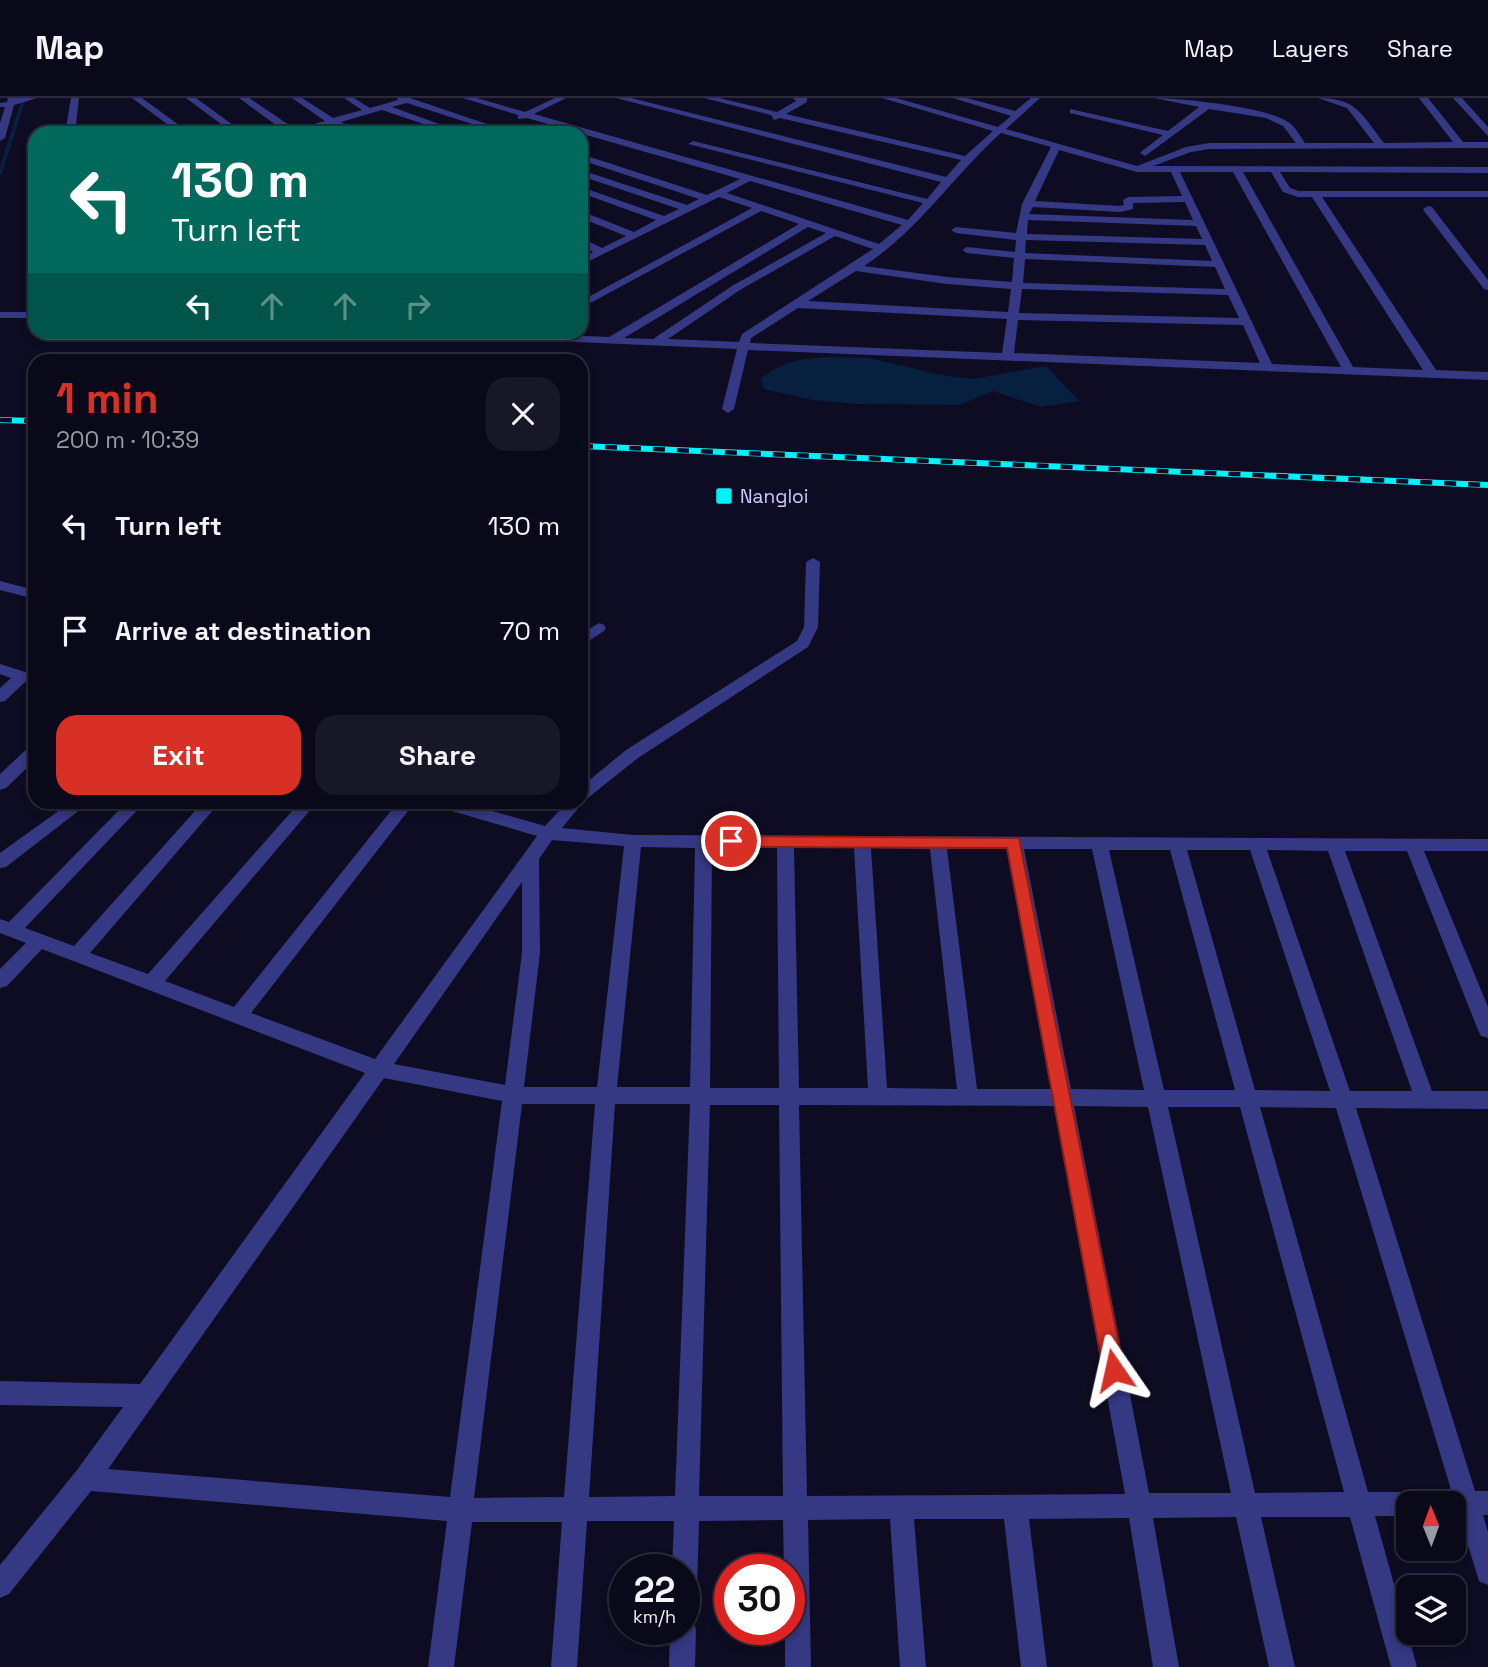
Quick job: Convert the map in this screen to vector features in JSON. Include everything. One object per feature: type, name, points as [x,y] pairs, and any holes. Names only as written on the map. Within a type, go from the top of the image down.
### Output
[{"type":"street","points":[[0,138],[10,102],[32,98]]},
{"type":"street","points":[[71,126],[75,98]]},
{"type":"street","points":[[136,98],[175,126]]},
{"type":"street","points":[[190,98],[229,126]]},
{"type":"street","points":[[243,98],[284,126]]},
{"type":"street","points":[[296,98],[342,126]]},
{"type":"street","points":[[348,98],[369,111]]},
{"type":"street","points":[[467,98],[562,126]]},
{"type":"street","points":[[499,126],[562,98]]},
{"type":"street","points":[[620,98],[948,181]]},
{"type":"street","points":[[708,98],[967,159]]},
{"type":"street","points":[[886,98],[1137,169],[1488,170]]},
{"type":"street","points":[[957,98],[1015,114]]},
{"type":"street","points":[[728,409],[746,335],[881,248],[910,224],[967,159],[1036,98]]},
{"type":"street","points":[[1157,98],[1281,120],[1302,145]]},
{"type":"street","points":[[1322,98],[1350,106],[1381,145]]},
{"type":"street","points":[[1423,98],[1460,145]]},
{"type":"street","points":[[1458,98],[1488,133]]},
{"type":"street","points":[[319,126],[404,99],[488,126]]},
{"type":"street","points":[[744,140],[803,99]]},
{"type":"street","points":[[1145,153],[1207,106]]},
{"type":"street","points":[[382,107],[438,126]]},
{"type":"street","points":[[1073,111],[1170,134]]},
{"type":"street","points":[[588,134],[910,224]]},
{"type":"street","points":[[693,144],[729,149],[771,163],[929,202]]},
{"type":"street","points":[[1137,169],[1198,147],[1488,145]]},
{"type":"street","points":[[1008,355],[1023,217],[1056,146]]},
{"type":"street","points":[[588,159],[706,198]]},
{"type":"street","points":[[588,259],[747,179],[771,163]]},
{"type":"street","points":[[1236,169],[1349,370]]},
{"type":"street","points":[[1174,170],[1268,367]]},
{"type":"street","points":[[1273,170],[1290,193],[1488,194]]},
{"type":"street","points":[[588,175],[687,208]]},
{"type":"street","points":[[588,192],[666,220]]},
{"type":"street","points":[[718,193],[881,248]]},
{"type":"street","points":[[1316,195],[1432,374]]},
{"type":"street","points":[[1027,204],[1121,209],[1129,208],[1127,201],[1132,199],[1189,199]]},
{"type":"street","points":[[588,301],[761,207]]},
{"type":"street","points":[[1428,209],[1488,287]]},
{"type":"street","points":[[588,217],[636,236]]},
{"type":"street","points":[[1023,217],[1201,223]]},
{"type":"street","points":[[612,340],[807,223]]},
{"type":"street","points":[[956,230],[1021,237],[1208,242]]},
{"type":"street","points":[[656,342],[736,288],[835,232]]},
{"type":"street","points":[[588,244],[602,253]]},
{"type":"street","points":[[967,250],[1020,256],[1219,264]]},
{"type":"street","points":[[853,267],[919,278],[1017,285],[1232,292]]},
{"type":"street","points":[[794,304],[1012,316],[1246,322]]},
{"type":"street","points":[[0,315],[28,316]]},
{"type":"street","points":[[588,339],[1488,376]]},
{"type":"street","points":[[588,790],[632,754],[803,644],[811,627],[813,562]]},
{"type":"street","points":[[0,585],[28,593]]},
{"type":"street","points":[[588,636],[599,628]]},
{"type":"street","points":[[0,670],[28,678]]},
{"type":"street","points":[[0,697],[28,679]]},
{"type":"street","points":[[0,784],[28,758]]},
{"type":"street","points":[[0,862],[72,809]]},
{"type":"street","points":[[130,809],[6,929],[378,1069],[513,1095],[1488,1100]]},
{"type":"street","points":[[77,955],[206,809]]},
{"type":"street","points":[[152,984],[303,809]]},
{"type":"street","points":[[238,1016],[401,809]]},
{"type":"street","points":[[464,809],[548,834],[633,841],[1334,844],[1487,848]]},
{"type":"street","points":[[0,1585],[86,1479],[378,1069],[548,834],[570,809]]},
{"type":"street","points":[[564,1667],[606,1096],[633,841]]},
{"type":"street","points":[[685,1554],[700,1096],[704,841]]},
{"type":"street","points":[[785,842],[798,1667]]},
{"type":"street","points":[[862,842],[878,1097]]},
{"type":"street","points":[[938,842],[968,1097]]},
{"type":"street","points":[[1014,842],[1139,1505],[1166,1667]]},
{"type":"street","points":[[1099,843],[1282,1667]]},
{"type":"street","points":[[1177,843],[1250,1099],[1357,1504],[1404,1667]]},
{"type":"street","points":[[1256,844],[1343,1100],[1488,1572]]},
{"type":"street","points":[[1334,844],[1425,1100]]},
{"type":"street","points":[[1413,845],[1488,1030]]},
{"type":"street","points":[[441,1667],[531,953],[531,860]]},
{"type":"street","points":[[0,981],[39,941]]},
{"type":"street","points":[[0,1393],[145,1396]]},
{"type":"street","points":[[86,1479],[462,1510],[1396,1504]]},
{"type":"street","points":[[1015,1506],[1034,1667]]},
{"type":"street","points":[[901,1507],[913,1667]]},
{"type":"street","points":[[682,1667],[683,1645]]},
{"type":"water","points":[[828,357],[869,358],[946,376],[973,379],[1046,366],[1079,401],[1041,407],[993,391],[960,405],[856,404],[813,400],[764,389],[761,379],[777,368],[800,360]]},
{"type":"waterway","points":[[0,174],[24,98]]},
{"type":"railway","points":[[0,420],[28,421]]},
{"type":"railway","points":[[588,446],[1488,485]]},
{"type":"place","name":"Nangloi","points":[[724,496]]},
{"type":"route","points":[[731,841],[1014,842],[1114,1370]]}]
